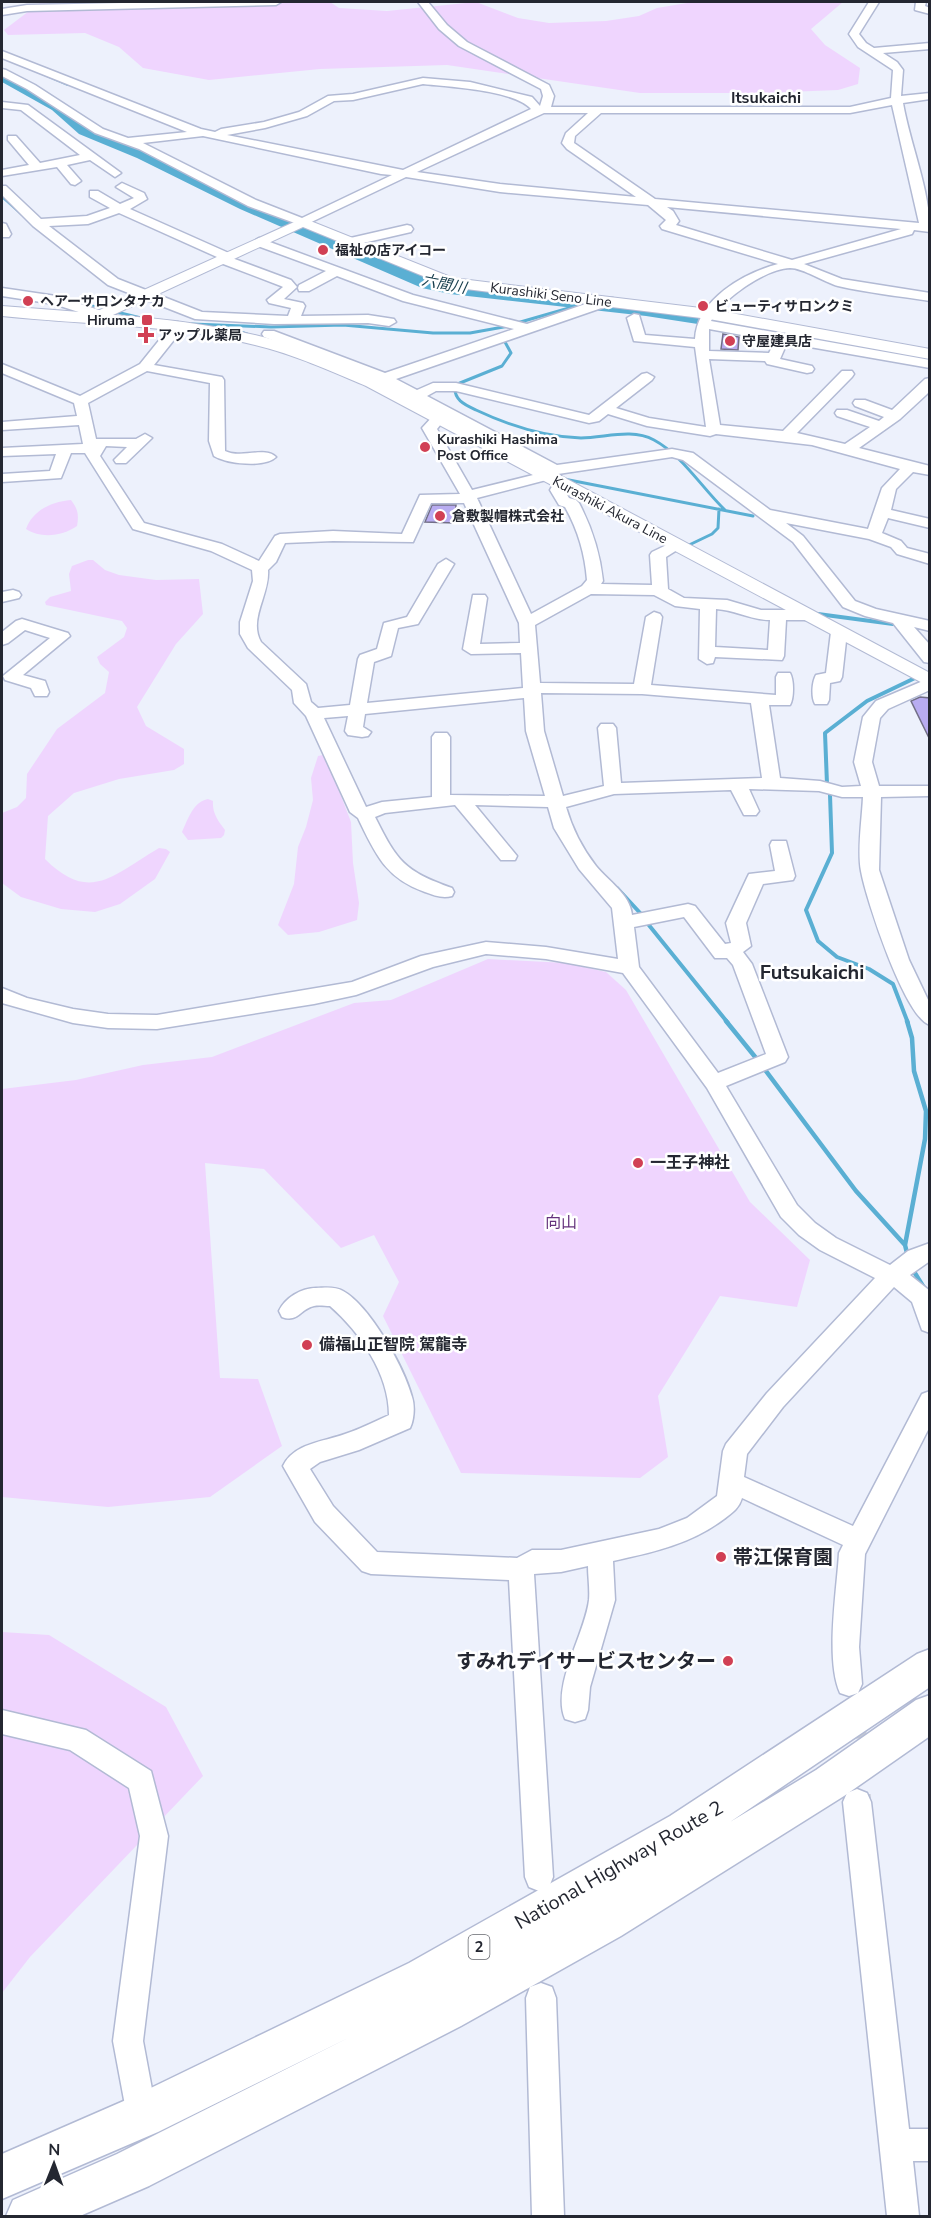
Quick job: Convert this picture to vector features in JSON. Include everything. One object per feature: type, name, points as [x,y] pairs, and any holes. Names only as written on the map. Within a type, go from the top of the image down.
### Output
[{"type":"highway","name":"National Highway Route 2","points":[[2,2178],[142,2116],[424,1978],[684,1830],[930,1666]]},
{"type":"highway","name":"2","points":[[29,2217],[133,2170],[446,2011],[606,1921],[830,1783],[930,1713]]},
{"type":"main road","name":"Kurashiki Seno Line","points":[[298,225],[350,242],[450,282],[606,302],[705,330],[930,354]]},
{"type":"main road","points":[[103,314],[298,225]]},
{"type":"main road","name":"Kurashiki Akura Line","points":[[2,311],[103,314],[178,326],[270,329],[294,351],[378,380],[411,398],[438,419],[550,475],[676,545],[928,677]]},
{"type":"street","points":[[2,12],[27,8],[276,2]]},
{"type":"street","points":[[423,2],[443,27],[463,44],[545,87],[548,99],[542,111]]},
{"type":"street","points":[[874,2],[854,34],[862,45],[893,64],[898,70],[899,77],[895,92],[923,225]]},
{"type":"street","points":[[921,2],[919,8],[930,11]]},
{"type":"street","points":[[871,51],[930,46]]},
{"type":"street","points":[[2,54],[206,134],[406,174],[500,188],[923,225]]},
{"type":"street","points":[[2,72],[31,87],[89,126],[129,141],[298,225],[542,111],[839,111],[930,96]]},
{"type":"street","points":[[129,141],[206,134],[265,125],[303,114],[332,98],[353,96],[423,81],[470,85],[528,99],[542,111]]},
{"type":"street","points":[[12,116],[24,107],[90,157]]},
{"type":"street","points":[[598,110],[570,135],[568,143],[672,217],[673,221],[666,226],[792,264],[839,282],[930,297]]},
{"type":"street","points":[[12,116],[41,121]]},
{"type":"street","points":[[12,138],[37,166]]},
{"type":"street","points":[[2,172],[90,157],[96,158],[115,173]]},
{"type":"street","points":[[59,162],[75,181]]},
{"type":"street","points":[[37,223],[88,220],[141,199],[140,196],[122,187]]},
{"type":"street","points":[[2,189],[10,206],[37,223],[113,282],[204,317],[270,329],[319,346],[373,372],[378,380],[520,326],[606,302]]},
{"type":"street","points":[[94,194],[120,209],[224,258],[286,283],[291,287],[274,300],[298,306],[293,320]]},
{"type":"street","points":[[688,456],[711,431],[705,330],[747,278],[923,225]]},
{"type":"street","points":[[350,242],[407,229]]},
{"type":"street","points":[[259,242],[408,298],[520,326]]},
{"type":"street","points":[[304,288],[336,271]]},
{"type":"street","points":[[2,292],[56,300],[103,314]]},
{"type":"street","points":[[270,329],[293,320],[389,322]]},
{"type":"street","points":[[774,357],[705,330],[639,338],[643,323],[783,338],[930,364]]},
{"type":"street","points":[[81,401],[145,367],[178,326]]},
{"type":"street","points":[[783,338],[772,361],[807,369]]},
{"type":"street","points":[[145,367],[217,380],[218,418],[215,447],[219,453],[228,457],[269,457]]},
{"type":"street","points":[[2,368],[81,401]]},
{"type":"street","points":[[787,436],[847,374]]},
{"type":"street","points":[[411,398],[433,387],[454,387],[590,419],[647,377]]},
{"type":"street","points":[[847,449],[915,400],[930,382]]},
{"type":"street","points":[[411,398],[550,475],[564,502],[570,503],[584,526],[595,581],[588,589],[527,623]]},
{"type":"street","points":[[81,401],[92,452],[138,526],[210,544],[240,555],[260,568]]},
{"type":"street","points":[[860,403],[895,416]]},
{"type":"street","points":[[606,409],[647,422],[711,431],[767,432],[847,449],[909,468],[930,471]]},
{"type":"street","points":[[842,414],[881,426]]},
{"type":"street","points":[[438,419],[429,428],[469,497],[527,623],[535,731],[555,802],[563,828],[572,844],[588,869],[622,908],[629,968],[714,1083],[789,1211],[801,1226],[833,1247],[893,1275],[916,1290],[926,1308],[930,1324]]},
{"type":"street","points":[[2,426],[86,420]]},
{"type":"street","points":[[92,452],[101,442],[142,440],[121,460]]},
{"type":"street","points":[[2,452],[65,449],[92,452]]},
{"type":"street","points":[[2,478],[56,475],[65,449]]},
{"type":"street","points":[[260,568],[268,562],[280,539],[333,536],[408,539],[425,498],[469,497],[550,475],[670,454],[688,456],[768,514],[798,539],[849,604],[857,609],[900,621],[930,626]]},
{"type":"street","points":[[873,535],[883,512],[889,488],[909,468]]},
{"type":"street","points":[[883,512],[930,524]]},
{"type":"street","points":[[768,514],[873,535],[896,544],[902,551],[930,559]]},
{"type":"street","points":[[660,591],[658,555],[676,545]]},
{"type":"street","points":[[362,732],[354,732],[366,659],[386,652],[390,626],[398,622],[412,621],[446,564]]},
{"type":"street","points":[[260,568],[261,581],[248,622],[248,634],[254,645],[300,688],[303,703],[314,714],[359,812],[364,814],[394,867],[414,882],[445,892]]},
{"type":"street","points":[[588,589],[660,591],[681,603],[727,605],[760,615],[807,615]]},
{"type":"street","points":[[479,598],[471,649],[517,649],[529,646]]},
{"type":"street","points":[[708,605],[707,655],[776,657],[778,616]]},
{"type":"street","points":[[642,689],[654,617]]},
{"type":"street","points":[[900,621],[930,658]]},
{"type":"street","points":[[2,640],[22,624],[62,636],[12,676],[39,685],[41,692]]},
{"type":"street","points":[[821,700],[822,679],[834,677],[839,632]]},
{"type":"street","points":[[314,714],[532,690],[642,689],[784,701],[784,677]]},
{"type":"street","points":[[928,677],[882,705],[872,717],[862,762],[872,793],[870,870],[899,960],[921,1007],[930,1018]]},
{"type":"street","points":[[759,698],[772,783]]},
{"type":"street","points":[[607,728],[614,789]]},
{"type":"street","points":[[441,737],[441,801]]},
{"type":"street","points":[[364,814],[382,808],[460,799],[555,802],[576,800],[614,789],[772,783],[820,786],[842,792],[930,791]]},
{"type":"street","points":[[738,786],[750,811]]},
{"type":"street","points":[[460,799],[508,856]]},
{"type":"street","points":[[623,922],[650,919],[688,910],[722,953],[741,946],[736,923],[756,878],[786,876],[779,845]]},
{"type":"street","points":[[2,995],[21,1004],[73,1016],[108,1021],[157,1022],[356,988],[428,961],[486,948],[546,953],[629,968]]},
{"type":"street","points":[[714,1083],[778,1057],[742,964],[731,949]]},
{"type":"street","points":[[290,1311],[308,1297],[335,1297],[350,1310],[376,1342],[401,1398],[401,1421],[350,1443],[312,1454],[295,1467],[324,1514],[370,1563],[521,1569],[531,1561],[561,1562],[661,1540],[696,1526],[729,1502],[735,1451],[775,1400],[893,1275],[916,1257],[930,1251]]},
{"type":"street","points":[[849,1684],[846,1647],[852,1553],[930,1401]]},
{"type":"street","points":[[731,1482],[859,1540]]},
{"type":"street","points":[[575,1710],[577,1687],[602,1600],[600,1554]]},
{"type":"street","points":[[521,1569],[539,1877]]},
{"type":"street","points":[[2,1722],[76,1739],[141,1780],[154,1836],[128,2041],[142,2116]]},
{"type":"street","points":[[857,1802],[903,2217]]},
{"type":"street","points":[[541,1998],[548,2217]]},
{"type":"street","points":[[895,2145],[930,2145]]},
{"type":"green space","points":[[41,2],[330,2],[339,8],[387,11],[476,2],[518,18],[549,23],[606,21],[639,16],[657,8],[693,2],[843,2],[811,29],[825,45],[860,68],[858,84],[838,90],[759,93],[640,93],[447,65],[320,69],[209,80],[143,68],[119,47],[85,33],[8,35],[4,30]]},
{"type":"green space","points":[[71,500],[77,512],[77,526],[52,535],[38,534],[26,529],[33,517],[44,508]]},
{"type":"green space","points":[[93,560],[105,570],[119,575],[156,580],[199,579],[203,614],[176,644],[137,707],[146,726],[184,749],[184,764],[174,770],[119,779],[74,793],[48,816],[45,859],[61,873],[75,880],[89,882],[102,880],[115,875],[159,848],[170,852],[155,879],[120,904],[95,912],[61,909],[21,897],[2,883],[2,813],[17,807],[26,798],[27,774],[57,729],[105,693],[109,672],[100,664],[97,657],[124,637],[127,628],[122,621],[46,605],[45,602],[50,597],[71,591],[69,574],[72,566]]},
{"type":"green space","points":[[318,756],[326,757],[351,822],[353,863],[359,903],[357,920],[319,932],[288,935],[278,925],[294,884],[298,847],[313,800],[311,778]]},
{"type":"green space","points":[[208,799],[213,801],[215,813],[225,830],[224,835],[221,838],[188,840],[182,832],[189,817],[198,804]]},
{"type":"green space","name":"向山","points":[[488,959],[566,963],[606,972],[626,990],[750,1202],[810,1260],[797,1307],[720,1296],[658,1396],[668,1457],[640,1478],[461,1473],[383,1316],[399,1282],[374,1235],[341,1248],[264,1169],[205,1163],[220,1378],[258,1379],[282,1446],[210,1497],[108,1507],[2,1497],[2,1089],[76,1080],[143,1065],[212,1057],[354,1003],[391,1000]]},
{"type":"green space","points":[[2,1632],[49,1635],[166,1707],[203,1776],[30,1957],[2,1993]]},
{"type":"building","points":[[723,334],[739,337],[738,350],[721,349]]},
{"type":"building","name":"倉敷製帽株式会社","points":[[432,505],[456,505],[455,523],[425,522]]},
{"type":"building","points":[[920,697],[930,698],[930,740],[911,701]]},
{"type":"waterway","points":[[26,67],[68,85]]},
{"type":"waterway","name":"六間川","points":[[2,77],[57,107],[84,131],[143,155],[246,206],[428,284],[450,289],[646,311],[807,336]]},
{"type":"waterway","points":[[196,134],[223,140]]},
{"type":"waterway","points":[[2,197],[22,215]]},
{"type":"waterway","points":[[51,296],[141,318]]},
{"type":"waterway","points":[[517,323],[583,304]]},
{"type":"waterway","points":[[192,324],[271,327],[343,325],[433,333],[470,333],[509,326]]},
{"type":"waterway","points":[[224,327],[247,334]]},
{"type":"waterway","points":[[505,342],[511,353],[502,366],[455,385],[456,395],[464,404],[514,426],[540,433],[581,438],[627,434],[645,436],[674,454],[725,510]]},
{"type":"waterway","points":[[564,479],[719,509]]},
{"type":"waterway","points":[[689,545],[712,534],[718,528],[719,509]]},
{"type":"waterway","points":[[719,509],[753,516]]},
{"type":"waterway","points":[[818,614],[893,624]]},
{"type":"waterway","points":[[827,784],[825,733],[867,701],[915,678]]},
{"type":"waterway","points":[[830,795],[832,853],[806,910],[818,941],[837,957],[869,969],[893,984],[908,1023]]},
{"type":"waterway","points":[[617,888],[642,915]]},
{"type":"waterway","points":[[648,924],[728,1023]]},
{"type":"waterway","points":[[726,1021],[756,1058]]},
{"type":"waterway","points":[[905,1245],[925,1139],[926,1111],[914,1071],[912,1038],[907,1021]]},
{"type":"waterway","points":[[763,1067],[856,1191],[905,1245]]},
{"type":"waterway","points":[[905,1245],[907,1253]]},
{"type":"waterway","points":[[913,1270],[926,1291]]},
{"type":"tunnel","points":[[851,1711],[857,1802]]},
{"type":"place","name":"福祉の店アイコー","points":[[323,250]]},
{"type":"place","name":"ヘアーサロンタナカ","points":[[28,301]]},
{"type":"place","name":"ビューティサロンクミ","points":[[703,306]]},
{"type":"place","name":"Hiruma","points":[[147,320]]},
{"type":"place","name":"アップル薬局","points":[[146,335]]},
{"type":"place","name":"守屋建具店","points":[[730,341]]},
{"type":"place","name":"Kurashiki Hashima Post Office","points":[[425,447]]},
{"type":"place","name":"倉敷製帽株式会社","points":[[440,516]]},
{"type":"place","name":"一王子神社","points":[[638,1163]]},
{"type":"place","name":"備福山正智院 駕龍寺","points":[[307,1345]]},
{"type":"place","name":"帯江保育園","points":[[721,1557]]},
{"type":"place","name":"すみれデイサービスセンター","points":[[728,1661]]},
{"type":"district","name":"Itsukaichi","points":[[766,98]]},
{"type":"district","name":"Futsukaichi","points":[[812,972]]}]
